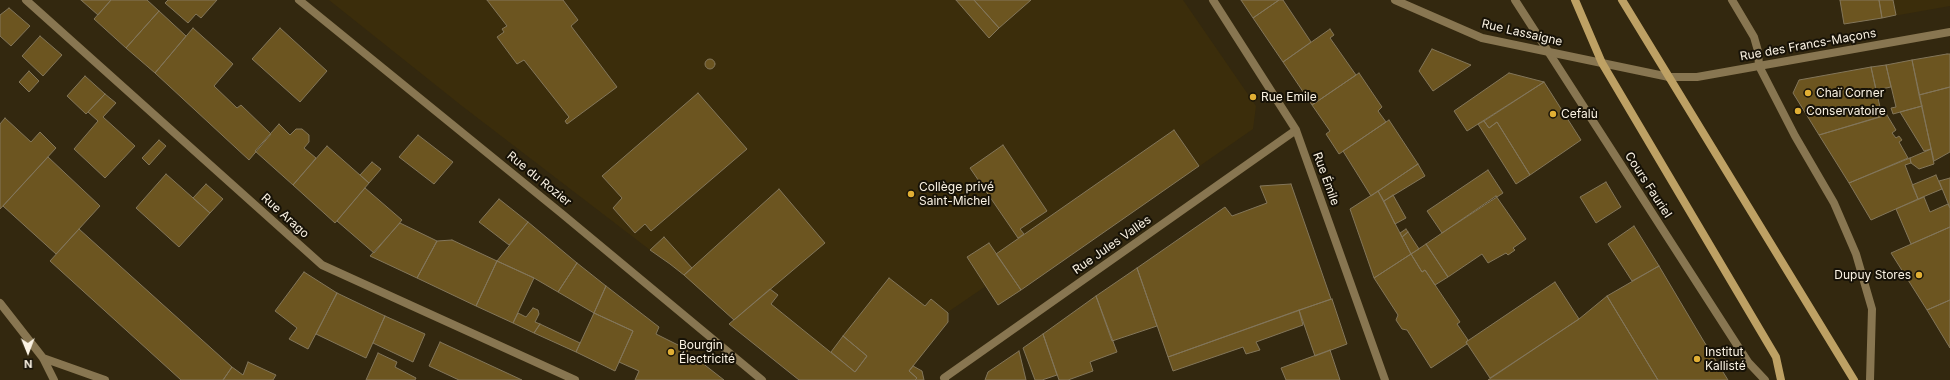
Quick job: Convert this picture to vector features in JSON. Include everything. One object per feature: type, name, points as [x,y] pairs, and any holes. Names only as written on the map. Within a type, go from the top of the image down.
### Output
[{"type":"main road","name":"Cours Fauriel","points":[[1575,0],[1602,63],[1776,357],[1781,380]]},
{"type":"main road","points":[[1622,0],[1854,380]]},
{"type":"street","name":"Rue Arago","points":[[26,0],[322,265],[575,380]]},
{"type":"street","name":"Rue du Rozier","points":[[299,0],[561,213],[762,380]]},
{"type":"street","name":"Rue Émile","points":[[1214,0],[1296,130],[1385,380]]},
{"type":"street","name":"Rue Lassaigne","points":[[1395,0],[1482,38],[1602,63]]},
{"type":"street","name":"Cours Fauriel","points":[[1515,0],[1748,362],[1765,380]]},
{"type":"street","points":[[1732,0],[1754,37],[1758,51],[1758,66],[1795,136],[1834,204],[1856,254],[1872,309],[1870,380]]},
{"type":"street","name":"Rue des Francs-Maçons","points":[[1669,77],[1696,77],[1950,32]]},
{"type":"street","points":[[1602,63],[1669,77]]},
{"type":"street","name":"Rue Jules Vallès","points":[[944,380],[950,374],[1296,130]]},
{"type":"street","points":[[0,303],[43,358],[54,380]]},
{"type":"street","points":[[43,358],[105,380]]},
{"type":"shaded area","points":[[329,0],[1183,0],[1256,106],[1253,129],[1021,290],[998,305],[986,286],[948,312],[948,322],[914,366],[922,371],[924,380],[799,380],[729,324],[734,320],[670,264],[462,106]]},
{"type":"shaded area","points":[[1879,0],[1950,0],[1950,6],[1882,18]]},
{"type":"building","points":[[81,0],[111,0],[98,15]]},
{"type":"building","points":[[111,0],[147,0],[159,11],[126,48],[94,19]]},
{"type":"building","points":[[168,0],[217,0],[201,18],[196,14],[188,23],[165,3]]},
{"type":"building","points":[[487,0],[563,0],[578,20],[571,26],[617,87],[567,124],[565,121],[569,117],[524,60],[517,64],[497,37],[504,32],[502,29],[507,26]]},
{"type":"building","points":[[956,0],[974,0],[999,28],[989,38]]},
{"type":"building","points":[[974,0],[1031,0],[999,28]]},
{"type":"building","points":[[1241,0],[1279,0],[1253,18]]},
{"type":"building","points":[[1279,0],[1283,0],[1311,42],[1283,62],[1253,18]]},
{"type":"building","points":[[1840,0],[1879,0],[1882,18],[1844,24]]},
{"type":"building","points":[[1879,0],[1893,0],[1896,15],[1882,18]]},
{"type":"building","points":[[9,8],[30,26],[11,46],[0,36],[0,15]]},
{"type":"building","points":[[159,11],[186,36],[155,73],[126,48]]},
{"type":"building","points":[[193,28],[233,64],[214,86],[237,108],[241,105],[271,134],[249,160],[155,73]]},
{"type":"building","points":[[280,28],[327,71],[300,102],[252,59]]},
{"type":"building","points":[[1330,29],[1334,35],[1330,38],[1356,75],[1312,105],[1283,62]]},
{"type":"building","points":[[40,36],[62,55],[43,76],[22,56]]},
{"type":"building","points":[[1432,49],[1471,65],[1433,91],[1419,71]]},
{"type":"building","points":[[1950,54],[1950,87],[1919,95],[1912,60]]},
{"type":"building","points":[[708,59],[712,59],[714,60],[714,68],[708,69],[705,66],[705,62]]},
{"type":"building","points":[[1912,60],[1922,106],[1893,114],[1891,108],[1896,107],[1886,65]]},
{"type":"building","points":[[1886,65],[1891,87],[1876,90],[1871,67]]},
{"type":"building","points":[[1871,67],[1882,116],[1819,135],[1793,93],[1799,80]]},
{"type":"building","points":[[29,71],[39,81],[29,92],[19,82]]},
{"type":"building","points":[[1359,73],[1382,107],[1378,111],[1386,122],[1339,154],[1326,134],[1330,131],[1312,105]]},
{"type":"building","points":[[1509,73],[1544,82],[1467,131],[1454,111]]},
{"type":"building","points":[[85,76],[105,94],[86,114],[67,96]]},
{"type":"building","points":[[1544,82],[1581,140],[1530,175],[1497,122],[1489,128],[1484,121]]},
{"type":"building","points":[[1950,87],[1950,152],[1934,161],[1919,95]]},
{"type":"building","points":[[698,93],[747,149],[651,231],[645,224],[635,233],[613,208],[622,198],[602,176]]},
{"type":"building","points":[[105,94],[116,103],[103,117],[135,146],[105,178],[74,149],[98,121],[88,112]]},
{"type":"building","points":[[1922,106],[1931,149],[1924,151],[1900,112]]},
{"type":"building","points":[[1887,115],[1896,130],[1892,133],[1896,138],[1899,136],[1902,140],[1899,142],[1908,158],[1849,183],[1819,135]]},
{"type":"building","points":[[5,118],[31,142],[40,132],[56,148],[0,209],[0,124]]},
{"type":"building","points":[[1389,120],[1418,164],[1371,196],[1343,151]]},
{"type":"building","points":[[1484,121],[1489,128],[1497,122],[1530,175],[1516,184],[1478,124]]},
{"type":"building","points":[[279,124],[290,135],[296,129],[302,129],[309,135],[309,142],[304,148],[316,158],[293,185],[255,151]]},
{"type":"building","points":[[1174,130],[1199,166],[1021,290],[996,254]]},
{"type":"building","points":[[418,135],[453,162],[434,184],[399,157]]},
{"type":"building","points":[[159,140],[166,146],[149,165],[142,158]]},
{"type":"building","points":[[1003,145],[1047,211],[1020,229],[1024,234],[1018,238],[970,168]]},
{"type":"building","points":[[327,146],[369,183],[335,223],[293,185]]},
{"type":"building","points":[[1931,149],[1934,164],[1919,169],[1911,163],[1910,158]]},
{"type":"building","points":[[48,157],[100,206],[56,254],[3,206]]},
{"type":"building","points":[[1910,158],[1911,163],[1905,165],[1918,199],[1871,220],[1849,183]]},
{"type":"building","points":[[372,162],[381,169],[369,183],[360,175]]},
{"type":"building","points":[[1418,164],[1425,176],[1384,201],[1378,191]]},
{"type":"building","points":[[1488,170],[1503,193],[1442,233],[1427,211]]},
{"type":"building","points":[[166,174],[210,213],[179,247],[136,208]]},
{"type":"building","points":[[1936,175],[1942,189],[1918,199],[1912,185]]},
{"type":"building","points":[[1950,178],[1950,208],[1939,181]]},
{"type":"building","points":[[1606,182],[1621,207],[1596,223],[1580,197]]},
{"type":"building","points":[[206,184],[223,199],[210,213],[193,198]]},
{"type":"building","points":[[1291,184],[1331,299],[1168,357],[1137,268],[1225,207],[1232,216],[1267,203],[1260,186]]},
{"type":"building","points":[[365,188],[402,220],[374,253],[337,221]]},
{"type":"building","points":[[779,189],[825,243],[734,320],[684,275]]},
{"type":"building","points":[[1378,191],[1411,254],[1374,278],[1350,209]]},
{"type":"building","points":[[1393,195],[1406,218],[1395,224],[1384,201]]},
{"type":"building","points":[[1496,196],[1526,239],[1513,248],[1515,250],[1508,255],[1506,253],[1488,263],[1482,254],[1448,277],[1426,244]]},
{"type":"building","points":[[1924,197],[1930,212],[1948,204],[1950,208],[1950,227],[1911,244],[1896,209]]},
{"type":"building","points":[[499,199],[528,222],[509,245],[479,222]]},
{"type":"building","points":[[528,222],[577,263],[558,292],[534,278],[497,261]]},
{"type":"building","points":[[400,223],[437,241],[417,278],[370,256]]},
{"type":"building","points":[[1634,226],[1659,266],[1632,281],[1608,244]]},
{"type":"building","points":[[1950,227],[1950,300],[1927,310],[1891,253]]},
{"type":"building","points":[[79,229],[232,367],[223,380],[181,380],[50,261]]},
{"type":"building","points":[[1406,229],[1408,232],[1402,237],[1400,233]]},
{"type":"building","points":[[1408,232],[1419,249],[1411,254],[1402,237]]},
{"type":"building","points":[[664,237],[692,268],[684,275],[650,250]]},
{"type":"building","points":[[452,240],[497,261],[476,306],[417,278],[437,241]]},
{"type":"building","points":[[989,243],[1021,290],[998,305],[967,257]]},
{"type":"building","points":[[1426,244],[1448,277],[1435,285],[1425,270],[1422,272],[1411,254]]},
{"type":"building","points":[[1411,254],[1422,272],[1425,270],[1460,322],[1457,324],[1468,340],[1466,342],[1467,344],[1431,368],[1407,330],[1402,329],[1396,320],[1398,315],[1374,278]]},
{"type":"building","points":[[497,261],[534,278],[513,323],[476,306]]},
{"type":"building","points":[[577,263],[606,286],[594,313],[558,292]]},
{"type":"building","points":[[1659,266],[1728,380],[1658,380],[1607,296]]},
{"type":"building","points":[[1137,268],[1157,326],[1112,341],[1096,296]]},
{"type":"building","points":[[304,272],[337,293],[308,349],[289,339],[297,328],[275,311]]},
{"type":"building","points":[[889,278],[925,306],[931,299],[948,313],[948,322],[909,371],[917,378],[915,380],[799,380],[729,324],[770,289],[778,295],[771,304],[855,372],[867,356],[843,336]]},
{"type":"building","points":[[1555,282],[1579,319],[1490,378],[1466,342]]},
{"type":"building","points":[[606,286],[659,327],[656,334],[688,350],[686,354],[701,362],[724,380],[635,380],[639,371],[619,362],[633,331],[594,313]]},
{"type":"building","points":[[337,293],[385,316],[366,358],[316,334]]},
{"type":"building","points":[[1096,296],[1117,352],[1090,362],[1093,371],[1068,380],[1059,380],[1043,334]]},
{"type":"building","points":[[1607,296],[1658,380],[1488,380],[1579,319]]},
{"type":"building","points":[[1332,299],[1347,344],[1315,356],[1299,310]]},
{"type":"building","points":[[1950,300],[1950,348],[1927,310]]},
{"type":"building","points":[[533,308],[538,310],[539,314],[535,322],[540,324],[534,333],[513,323],[518,313],[526,317]]},
{"type":"building","points":[[1299,310],[1303,325],[1256,342],[1260,350],[1246,354],[1243,347],[1173,371],[1168,357]]},
{"type":"building","points":[[594,313],[633,331],[615,371],[576,352]]},
{"type":"building","points":[[385,316],[425,334],[413,362],[373,343]]},
{"type":"building","points":[[540,324],[580,343],[576,352],[534,333]]},
{"type":"building","points":[[1043,334],[1057,375],[1042,380],[1035,380],[1023,348]]},
{"type":"building","points":[[843,336],[867,356],[855,372],[831,352]]},
{"type":"building","points":[[440,342],[522,380],[459,380],[429,366]]},
{"type":"building","points":[[1330,350],[1340,380],[1286,380],[1281,368]]},
{"type":"building","points":[[1019,351],[1026,380],[985,380],[988,372]]},
{"type":"building","points":[[378,353],[397,362],[395,367],[416,378],[415,380],[366,380]]},
{"type":"building","points":[[248,362],[276,375],[273,380],[223,380],[232,367],[243,375]]},
{"type":"building","points":[[913,366],[922,371],[924,380],[915,380],[917,378],[909,371]]},
{"type":"place","name":"Chaï Corner","points":[[1808,93]]},
{"type":"place","name":"Rue Emile","points":[[1253,97]]},
{"type":"place","name":"Conservatoire","points":[[1798,111]]},
{"type":"place","name":"Cefalù","points":[[1553,114]]},
{"type":"place","name":"Collège privé Saint-Michel","points":[[911,194]]},
{"type":"place","name":"Dupuy Stores","points":[[1919,275]]},
{"type":"place","name":"Bourgin Électricité","points":[[671,352]]},
{"type":"place","name":"Institut Kallisté","points":[[1697,359]]}]
